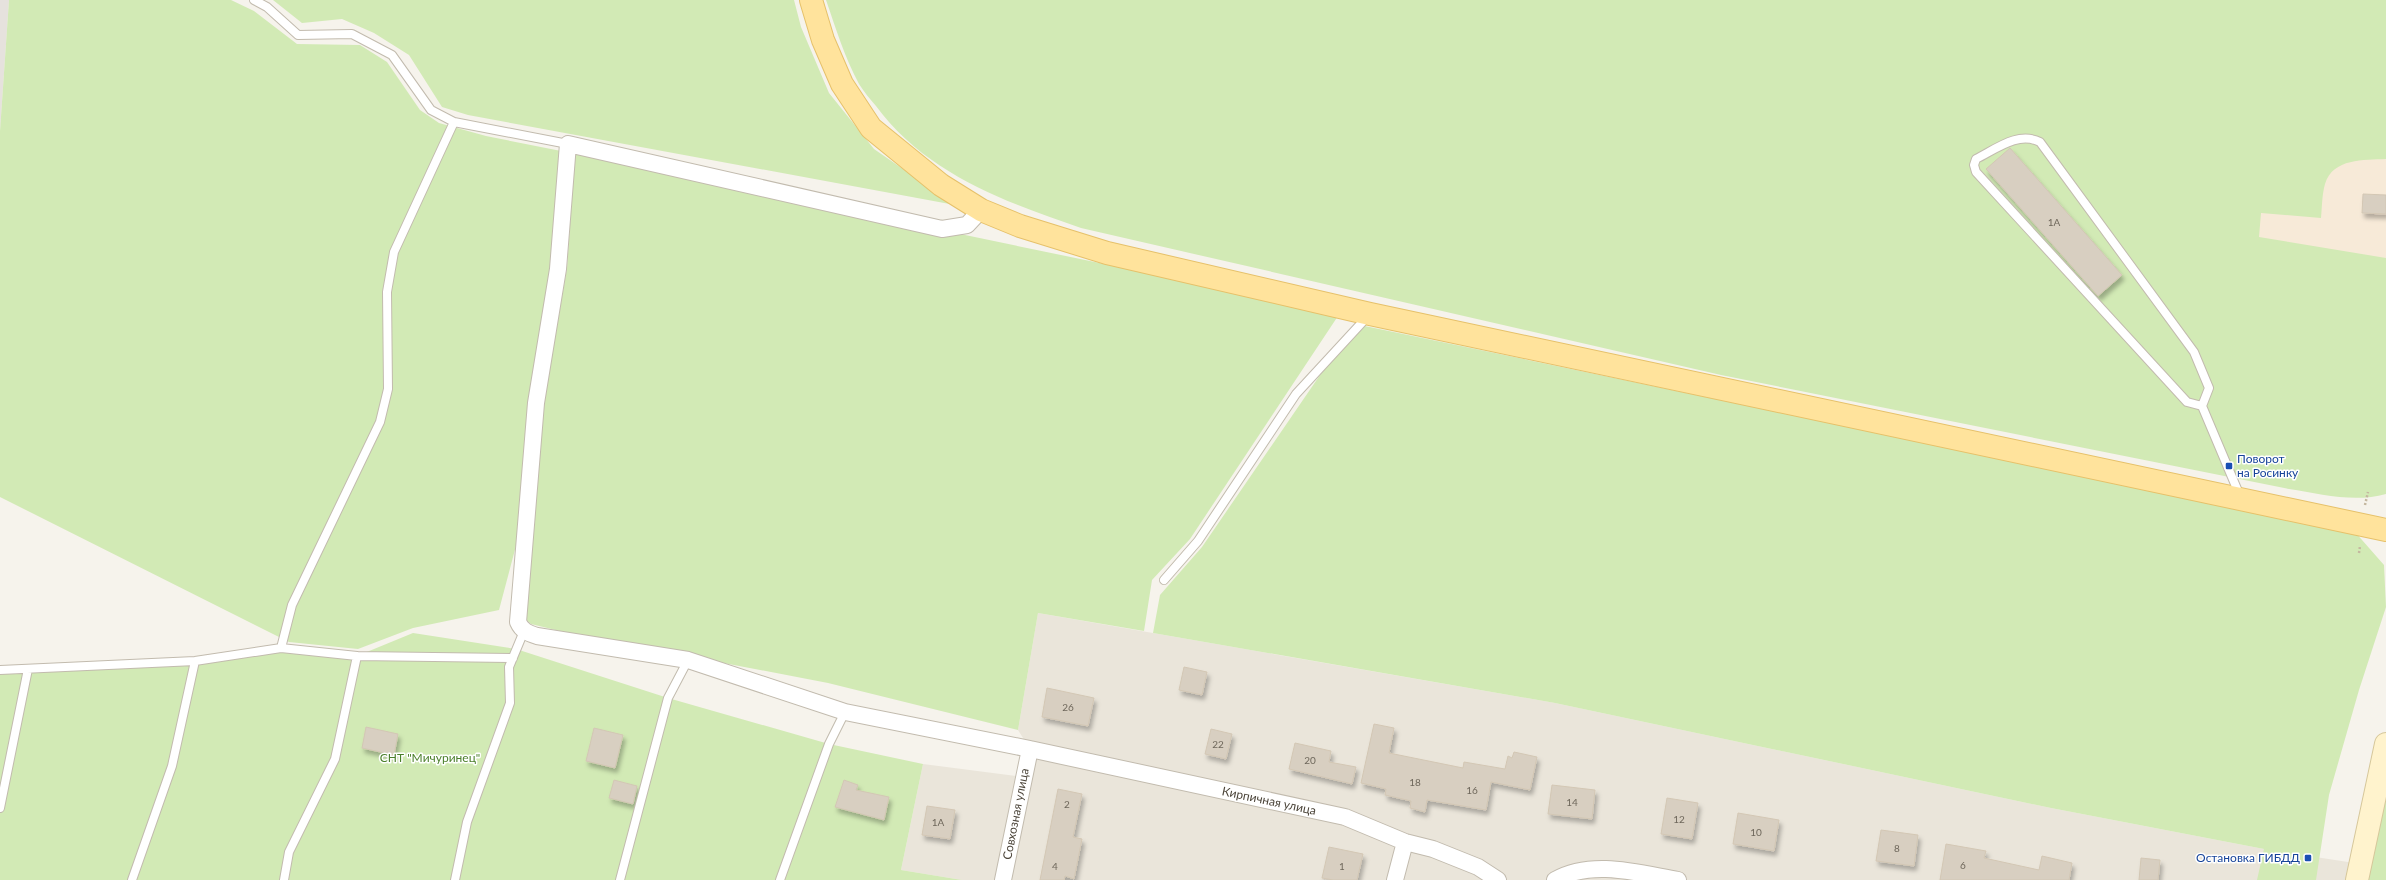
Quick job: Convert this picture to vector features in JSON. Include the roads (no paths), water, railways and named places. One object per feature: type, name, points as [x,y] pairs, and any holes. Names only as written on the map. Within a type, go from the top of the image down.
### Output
[{"type":"main road","points":[[811,0],[823,40],[842,84],[871,128],[941,185],[981,210],[1020,226],[1107,253],[1370,314],[2386,530]]},
{"type":"main road","points":[[2357,880],[2386,744]]},
{"type":"street","points":[[524,631],[518,622],[536,403],[558,268],[568,144],[942,229],[967,225],[981,210]]},
{"type":"street","name":"Кирпичная улица","points":[[524,631],[538,636],[688,660],[845,712],[1030,749],[1345,817],[1404,842],[1433,849],[1478,867],[1498,880]]},
{"type":"street","name":"Совхозная улица","points":[[1003,880],[1030,749]]},
{"type":"street","points":[[1395,880],[1404,842]]},
{"type":"street","points":[[1555,880],[1567,874],[1608,868],[1678,880]]},
{"type":"lane","points":[[254,0],[267,7],[298,35],[352,34],[392,55],[431,110],[454,122],[568,144]]},
{"type":"lane","points":[[281,648],[292,604],[380,422],[388,389],[387,292],[394,252],[454,122]]},
{"type":"lane","points":[[2202,406],[2187,402],[1976,172],[1974,166],[1976,159],[2020,137],[2030,137],[2040,142],[2194,352],[2208,388],[2202,406],[2241,499]]},
{"type":"lane","points":[[1164,580],[1198,541],[1296,394],[1370,314]]},
{"type":"lane","points":[[455,880],[467,822],[510,703],[509,667],[524,631]]},
{"type":"lane","points":[[0,670],[195,661],[281,648],[357,656],[513,658]]},
{"type":"lane","points":[[284,880],[289,852],[334,760],[357,656]]},
{"type":"lane","points":[[620,880],[668,698],[688,660]]},
{"type":"lane","points":[[132,880],[172,766],[195,661]]},
{"type":"lane","points":[[0,808],[28,669]]},
{"type":"lane","points":[[780,880],[829,744],[845,712]]},
{"type":"place","name":"Поворот на Росинку","points":[[2229,466]]},
{"type":"place","name":"Остановка ГИБДД","points":[[2308,858]]},
{"type":"park label","name":"СНТ \"Мичуринец\"","points":[[430,758]]}]
